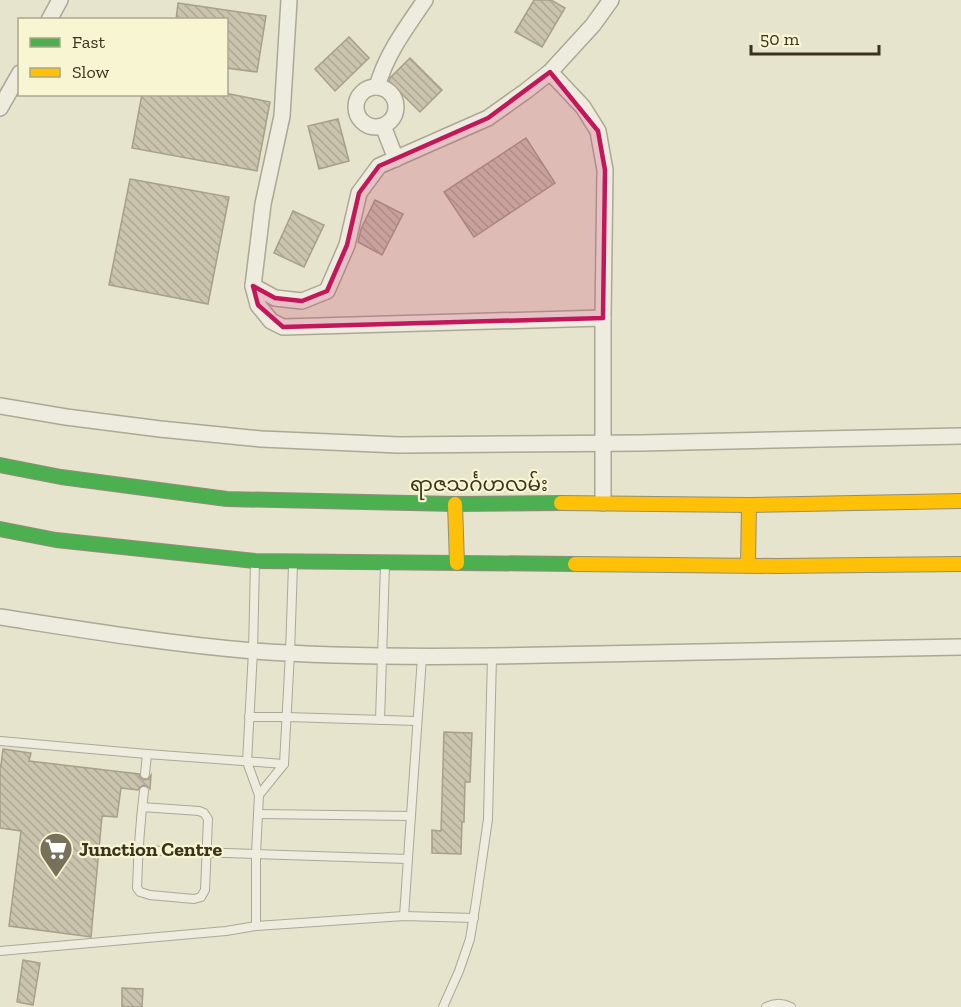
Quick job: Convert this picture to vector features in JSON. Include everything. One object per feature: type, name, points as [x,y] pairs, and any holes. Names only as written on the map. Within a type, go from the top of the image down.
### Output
[{"type":"main road","name":"ရာဇသင်္ဂဟလမ်း","points":[[0,465],[61,477],[227,499],[455,504],[749,505],[961,501]]},
{"type":"main road","points":[[455,504],[457,563]]},
{"type":"main road","points":[[748,565],[749,505]]},
{"type":"main road","points":[[0,529],[56,540],[255,561],[748,565],[961,564]]},
{"type":"street","points":[[51,18],[60,0]]},
{"type":"street","points":[[289,0],[282,116],[263,204],[253,286],[258,305],[271,321],[283,327],[603,318]]},
{"type":"street","points":[[377,87],[380,74],[394,46],[425,0]]},
{"type":"street","points":[[253,286],[275,298],[302,301],[327,291],[347,245],[359,193],[379,166],[488,118],[550,72],[593,25],[611,0]]},
{"type":"street","points":[[550,72],[583,108],[598,131],[605,170],[603,503]]},
{"type":"street","points":[[0,108],[18,76]]},
{"type":"street","points":[[377,87],[390,93],[395,104],[395,111],[391,120],[383,126],[367,125],[361,121],[356,110],[357,100],[366,90],[377,87]]},
{"type":"street","points":[[383,126],[396,159]]},
{"type":"street","points":[[0,406],[78,419],[261,439],[399,445],[961,436]]},
{"type":"street","points":[[0,617],[124,637],[253,651],[381,656],[961,647]]},
{"type":"lane","points":[[255,561],[247,762],[259,795],[256,926]]},
{"type":"lane","points":[[380,720],[386,561]]},
{"type":"lane","points":[[259,795],[284,764],[294,562]]},
{"type":"lane","points":[[443,1007],[470,939],[488,819],[492,656]]},
{"type":"lane","points":[[404,916],[422,657]]},
{"type":"lane","points":[[249,717],[417,721]]},
{"type":"lane","points":[[0,741],[284,764]]},
{"type":"lane","points":[[145,774],[147,754]]},
{"type":"lane","points":[[142,807],[199,811],[204,813],[208,819],[205,890],[201,897],[194,899],[150,895],[140,892],[137,888],[138,850],[142,807],[144,791]]},
{"type":"lane","points":[[258,814],[411,816]]},
{"type":"lane","points":[[138,850],[408,859]]},
{"type":"lane","points":[[0,951],[226,931],[256,926],[404,916],[474,918]]},
{"type":"lane","points":[[766,1007],[772,1004],[791,1007]]},
{"type":"highlighted area","points":[[550,72],[598,131],[605,170],[603,318],[283,327],[258,305],[253,286],[275,298],[302,301],[327,291],[347,245],[359,193],[379,166],[488,118]]},
{"type":"building","points":[[534,0],[551,0],[565,8],[542,47],[515,32]]},
{"type":"building","points":[[178,3],[266,16],[257,72],[228,68],[228,18],[176,18]]},
{"type":"building","points":[[349,37],[369,58],[335,91],[315,69]]},
{"type":"building","points":[[410,58],[442,90],[420,112],[389,81]]},
{"type":"building","points":[[230,94],[270,102],[257,171],[132,148],[142,96],[228,96]]},
{"type":"building","points":[[338,119],[349,161],[319,169],[308,126]]},
{"type":"building","points":[[526,138],[555,183],[474,237],[444,192]]},
{"type":"building","points":[[130,179],[229,197],[208,304],[109,285]]},
{"type":"building","points":[[375,200],[403,214],[382,255],[358,242],[361,229]]},
{"type":"building","points":[[293,211],[324,225],[304,267],[274,253]]},
{"type":"building","points":[[444,732],[472,733],[470,782],[465,782],[461,854],[432,853],[432,830],[441,831]]},
{"type":"building","name":"Junction Centre","points":[[3,749],[31,753],[29,761],[139,774],[144,780],[151,775],[150,789],[144,785],[138,790],[121,788],[117,817],[102,816],[91,937],[9,926],[21,831],[0,828],[0,765]]},
{"type":"building","points":[[23,960],[40,963],[33,1005],[17,1002]]},
{"type":"building","points":[[122,988],[143,989],[142,1007],[122,1007]]},
{"type":"traffic: fast","points":[[0,465],[61,477],[227,499],[455,504],[561,503]]},
{"type":"traffic: fast","points":[[0,529],[56,540],[255,561],[575,564]]},
{"type":"traffic: slow","points":[[561,503],[749,505],[961,501]]},
{"type":"traffic: slow","points":[[455,504],[457,563]]},
{"type":"traffic: slow","points":[[748,565],[749,505]]},
{"type":"traffic: slow","points":[[575,564],[776,566],[961,564]]},
{"type":"place","name":"Junction Centre","points":[[56,878]]}]
